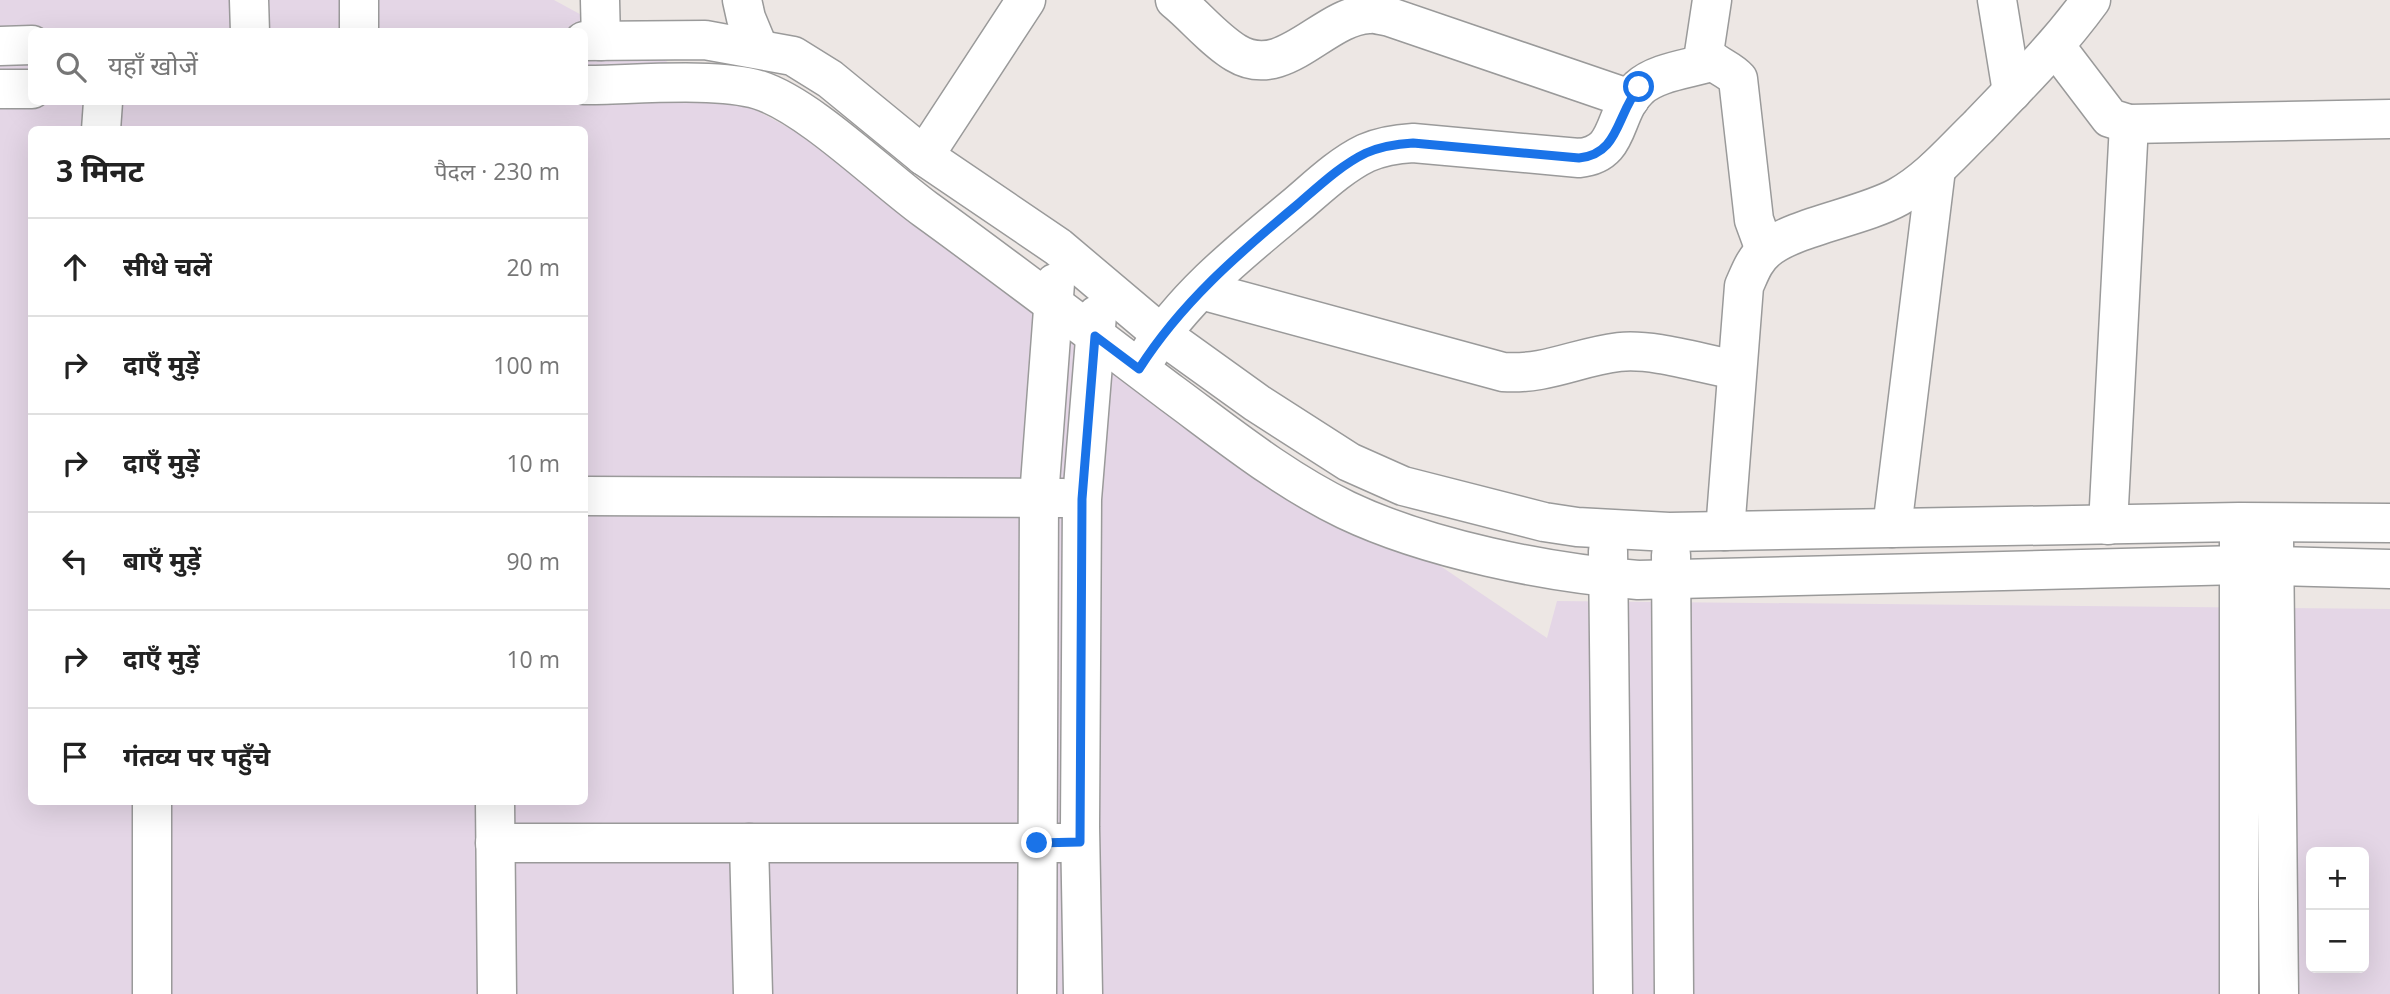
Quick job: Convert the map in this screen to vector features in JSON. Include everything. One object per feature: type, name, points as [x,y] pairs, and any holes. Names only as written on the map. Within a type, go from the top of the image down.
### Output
[{"type":"street","points":[[249,0],[250,28]]},
{"type":"street","points":[[359,0],[359,28]]},
{"type":"street","points":[[600,0],[593,41],[705,40],[758,47],[793,56],[830,79],[924,156],[1058,247],[1161,334],[1308,437],[1349,462],[1403,486],[1544,522],[1669,532],[2256,522],[2390,523]]},
{"type":"street","points":[[742,0],[758,47]]},
{"type":"street","points":[[924,156],[1026,0]]},
{"type":"street","points":[[1175,0],[1236,53],[1252,59],[1272,60],[1345,21],[1368,14],[1390,17],[1630,99]]},
{"type":"street","points":[[1712,0],[1703,41],[1704,53],[1711,62],[1731,71],[1738,79],[1742,92],[1754,220],[1765,250]]},
{"type":"street","points":[[1997,0],[2012,92]]},
{"type":"street","points":[[1726,531],[1745,286],[1753,264],[1765,250],[1782,239],[1868,213],[1901,196],[1936,169],[2056,47],[2091,0]]},
{"type":"street","points":[[0,46],[28,45]]},
{"type":"street","points":[[2056,47],[2102,110],[2110,118],[2129,124],[2390,119]]},
{"type":"street","points":[[1139,369],[1161,334],[1242,250],[1341,169],[1365,154],[1388,145],[1413,143],[1579,158],[1594,157],[1605,150],[1630,99],[1639,87],[1652,79],[1711,62]]},
{"type":"street","points":[[588,85],[703,85],[755,89],[774,96],[804,114],[895,187],[1054,302],[1095,336],[1269,466],[1346,510],[1390,529],[1439,543],[1564,572],[1609,578],[1673,580],[2257,565],[2390,569]]},
{"type":"street","points":[[0,89],[28,89]]},
{"type":"street","points":[[101,126],[103,105]]},
{"type":"street","points":[[2108,525],[2129,124]]},
{"type":"street","points":[[1892,528],[1936,169]]},
{"type":"street","points":[[1037,994],[1039,497],[1058,247]]},
{"type":"street","points":[[1083,994],[1080,842],[1082,499],[1100,285]]},
{"type":"street","points":[[1201,290],[1503,372],[1549,371],[1595,357],[1636,351],[1737,370]]},
{"type":"street","points":[[588,496],[1082,499]]},
{"type":"street","points":[[2256,522],[2278,994]]},
{"type":"street","points":[[1607,528],[1614,994]]},
{"type":"street","points":[[1669,532],[1673,580],[1674,994]]},
{"type":"street","points":[[2239,994],[2257,565]]},
{"type":"street","points":[[152,805],[152,994]]},
{"type":"street","points":[[495,805],[497,994]]},
{"type":"street","points":[[495,843],[1080,842]]},
{"type":"street","points":[[749,843],[753,994]]},
{"type":"shaded area","points":[[0,0],[554,0],[800,134],[1547,638],[1557,601],[2390,609],[2390,994],[0,994]]},
{"type":"route","points":[[1037,843],[1080,842],[1082,499],[1095,336],[1139,369],[1161,334],[1233,258],[1341,169],[1365,154],[1388,145],[1413,143],[1579,158],[1594,157],[1605,150],[1630,99],[1639,87]]}]
